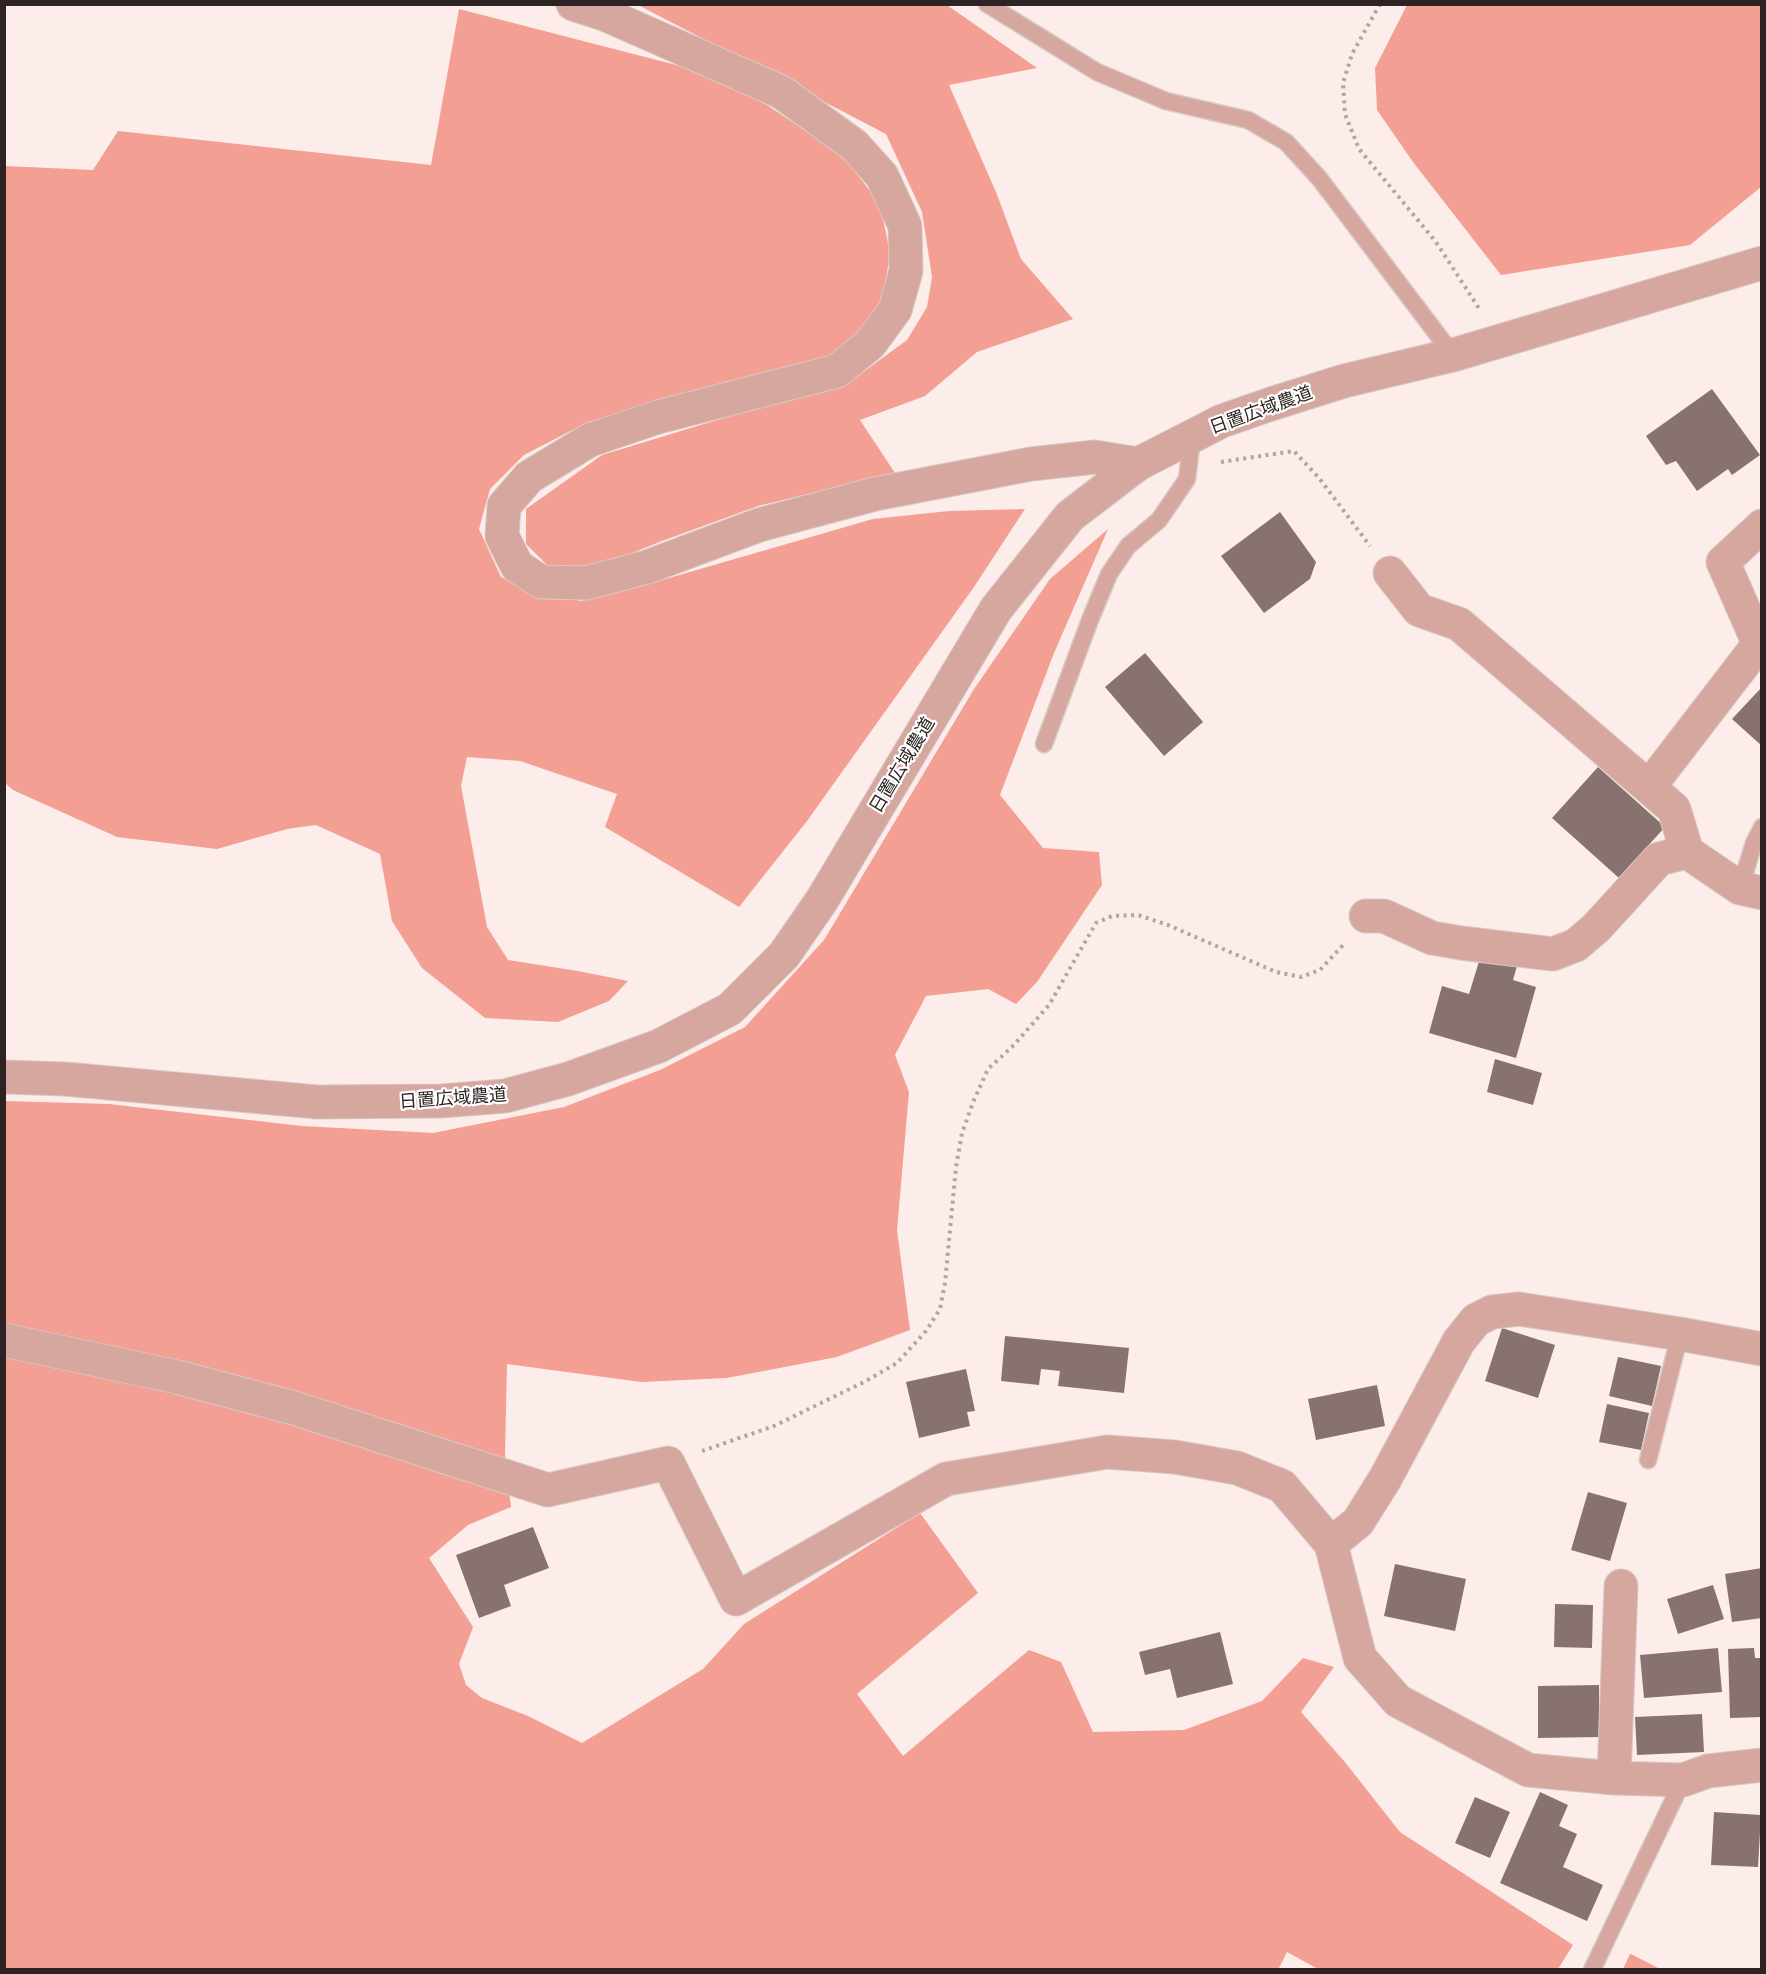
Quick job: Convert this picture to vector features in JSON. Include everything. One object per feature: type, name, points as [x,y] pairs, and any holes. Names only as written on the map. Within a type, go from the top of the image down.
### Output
[{"type":"street","points":[[573,4],[604,14],[781,92],[854,145],[882,176],[905,226],[906,271],[895,310],[870,344],[837,371],[658,417],[590,440],[529,477],[504,506],[502,536],[517,566],[541,582],[586,584],[647,567],[759,525],[874,494],[1031,464],[1095,457],[1138,464]]},
{"type":"street","name":"日置広域農道","points":[[4,1077],[65,1079],[317,1102],[441,1101],[505,1096],[568,1079],[659,1046],[730,1010],[784,955],[822,900],[996,609],[1070,516],[1138,464],[1222,421],[1334,384],[1453,355],[1761,262]]},
{"type":"street","points":[[1649,787],[1759,644],[1723,562],[1761,526]]},
{"type":"street","points":[[1390,573],[1419,610],[1459,624],[1674,809],[1687,852],[1750,890]]},
{"type":"street","points":[[1366,916],[1384,916],[1432,938],[1552,954],[1576,945],[1596,928],[1659,859],[1687,852]]},
{"type":"street","points":[[1331,1544],[1358,1522],[1385,1479],[1459,1341],[1476,1320],[1492,1312],[1519,1309],[1761,1349]]},
{"type":"street","points":[[4,1340],[177,1377],[294,1408],[548,1490],[668,1463],[736,1599],[946,1479],[1107,1452],[1175,1457],[1237,1468],[1282,1486],[1331,1544],[1360,1658],[1398,1701],[1528,1770],[1614,1778],[1683,1780],[1708,1770],[1761,1765]]},
{"type":"street","points":[[1614,1778],[1621,1586]]},
{"type":"lane","points":[[987,4],[1097,72],[1166,101],[1248,120],[1286,142],[1319,178],[1453,355]]},
{"type":"lane","points":[[1044,744],[1109,574],[1128,546],[1159,520],[1187,479],[1192,437]]},
{"type":"lane","points":[[1750,890],[1754,843],[1761,827]]},
{"type":"lane","points":[[1750,890],[1761,856]]},
{"type":"lane","points":[[1648,1460],[1680,1334]]},
{"type":"lane","points":[[1592,1970],[1683,1780]]},
{"type":"path","points":[[1380,4],[1352,54],[1343,83],[1345,114],[1359,149],[1436,242],[1500,341]]},
{"type":"path","points":[[1192,437],[1222,463],[1294,451],[1319,478],[1390,573]]},
{"type":"path","points":[[668,1463],[774,1426],[866,1381],[897,1363],[926,1330],[940,1309],[945,1283],[956,1167],[962,1133],[974,1100],[988,1069],[1014,1045],[1049,1005],[1096,923],[1112,916],[1138,915],[1178,929],[1276,972],[1301,977],[1320,970],[1342,947],[1366,916]]},
{"type":"shaded area","points":[[638,5],[947,5],[1037,68],[949,85],[996,192],[1021,259],[1073,319],[977,352],[925,396],[860,420],[895,473],[758,506],[593,569],[550,568],[526,544],[526,509],[602,455],[855,378],[907,340],[927,307],[932,277],[922,212],[886,134]]},
{"type":"shaded area","points":[[1407,5],[1761,5],[1761,187],[1690,245],[1501,275],[1413,162],[1377,110],[1375,68]]},
{"type":"shaded area","points":[[459,9],[711,74],[767,105],[843,156],[880,204],[890,253],[884,293],[863,332],[830,359],[588,422],[524,455],[490,489],[479,529],[501,577],[532,591],[581,601],[631,589],[873,519],[949,511],[1025,509],[974,587],[807,821],[739,907],[605,827],[617,794],[520,761],[467,757],[461,786],[487,927],[508,960],[628,981],[609,1001],[558,1022],[485,1018],[422,968],[392,921],[380,854],[316,825],[287,829],[217,849],[117,837],[13,790],[5,783],[5,166],[93,170],[118,131],[431,165]]},
{"type":"shaded area","points":[[1108,529],[1054,653],[1000,795],[1043,848],[1099,852],[1102,885],[1037,982],[1016,1004],[988,989],[926,996],[895,1055],[909,1092],[897,1230],[910,1330],[837,1357],[727,1378],[641,1382],[507,1364],[505,1454],[511,1507],[468,1525],[429,1558],[473,1627],[459,1664],[466,1685],[482,1698],[528,1716],[582,1743],[703,1669],[744,1624],[920,1513],[978,1593],[857,1694],[903,1756],[1029,1650],[1061,1662],[1093,1732],[1184,1730],[1262,1701],[1303,1658],[1334,1667],[1301,1712],[1344,1761],[1400,1832],[1573,1945],[1558,1969],[1318,1969],[1287,1952],[1278,1970],[5,1970],[5,1101],[109,1104],[302,1126],[433,1133],[564,1107],[660,1070],[745,1027],[824,940],[974,689],[1050,579]]},
{"type":"shaded area","points":[[1631,1954],[1660,1969],[1623,1969]]},
{"type":"building","points":[[1712,389],[1760,455],[1732,475],[1728,469],[1697,491],[1676,461],[1666,465],[1646,436]]},
{"type":"building","points":[[1280,512],[1316,562],[1310,579],[1264,613],[1221,556]]},
{"type":"building","points":[[1145,653],[1203,722],[1164,756],[1105,687]]},
{"type":"building","points":[[1762,687],[1762,746],[1732,719]]},
{"type":"building","points":[[1598,767],[1665,827],[1619,878],[1552,818]]},
{"type":"building","points":[[1481,955],[1517,966],[1513,980],[1536,987],[1516,1058],[1429,1033],[1442,986],[1469,994]]},
{"type":"building","points":[[1495,1059],[1542,1073],[1533,1105],[1487,1092]]},
{"type":"building","points":[[1502,1328],[1555,1345],[1538,1398],[1485,1381]]},
{"type":"building","points":[[1005,1336],[1129,1348],[1124,1393],[1058,1386],[1060,1371],[1041,1369],[1039,1385],[1001,1381]]},
{"type":"building","points":[[1618,1357],[1661,1366],[1652,1406],[1609,1396]]},
{"type":"building","points":[[966,1369],[975,1411],[967,1412],[970,1426],[919,1438],[906,1382]]},
{"type":"building","points":[[1377,1385],[1385,1426],[1316,1440],[1308,1399]]},
{"type":"building","points":[[1607,1404],[1649,1413],[1641,1450],[1599,1442]]},
{"type":"building","points":[[1588,1492],[1627,1503],[1610,1561],[1571,1550]]},
{"type":"building","points":[[533,1527],[549,1568],[504,1585],[511,1606],[479,1618],[456,1555]]},
{"type":"building","points":[[1395,1564],[1466,1579],[1455,1631],[1384,1616]]},
{"type":"building","points":[[1762,1568],[1762,1618],[1732,1622],[1725,1574]]},
{"type":"building","points":[[1713,1585],[1724,1619],[1678,1634],[1667,1599]]},
{"type":"building","points":[[1555,1604],[1593,1605],[1592,1648],[1554,1647]]},
{"type":"building","points":[[1220,1632],[1233,1684],[1177,1698],[1170,1669],[1145,1675],[1139,1652]]},
{"type":"building","points":[[1718,1648],[1722,1692],[1644,1698],[1640,1655]]},
{"type":"building","points":[[1754,1648],[1755,1658],[1762,1658],[1762,1717],[1730,1718],[1728,1649]]},
{"type":"building","points":[[1599,1685],[1599,1737],[1538,1738],[1538,1686]]},
{"type":"building","points":[[1702,1714],[1704,1752],[1637,1755],[1635,1717]]},
{"type":"building","points":[[1540,1792],[1568,1805],[1559,1826],[1577,1834],[1563,1867],[1603,1885],[1587,1921],[1500,1883]]},
{"type":"building","points":[[1475,1797],[1510,1812],[1490,1858],[1455,1843]]},
{"type":"building","points":[[1714,1812],[1761,1815],[1758,1867],[1711,1865]]}]
